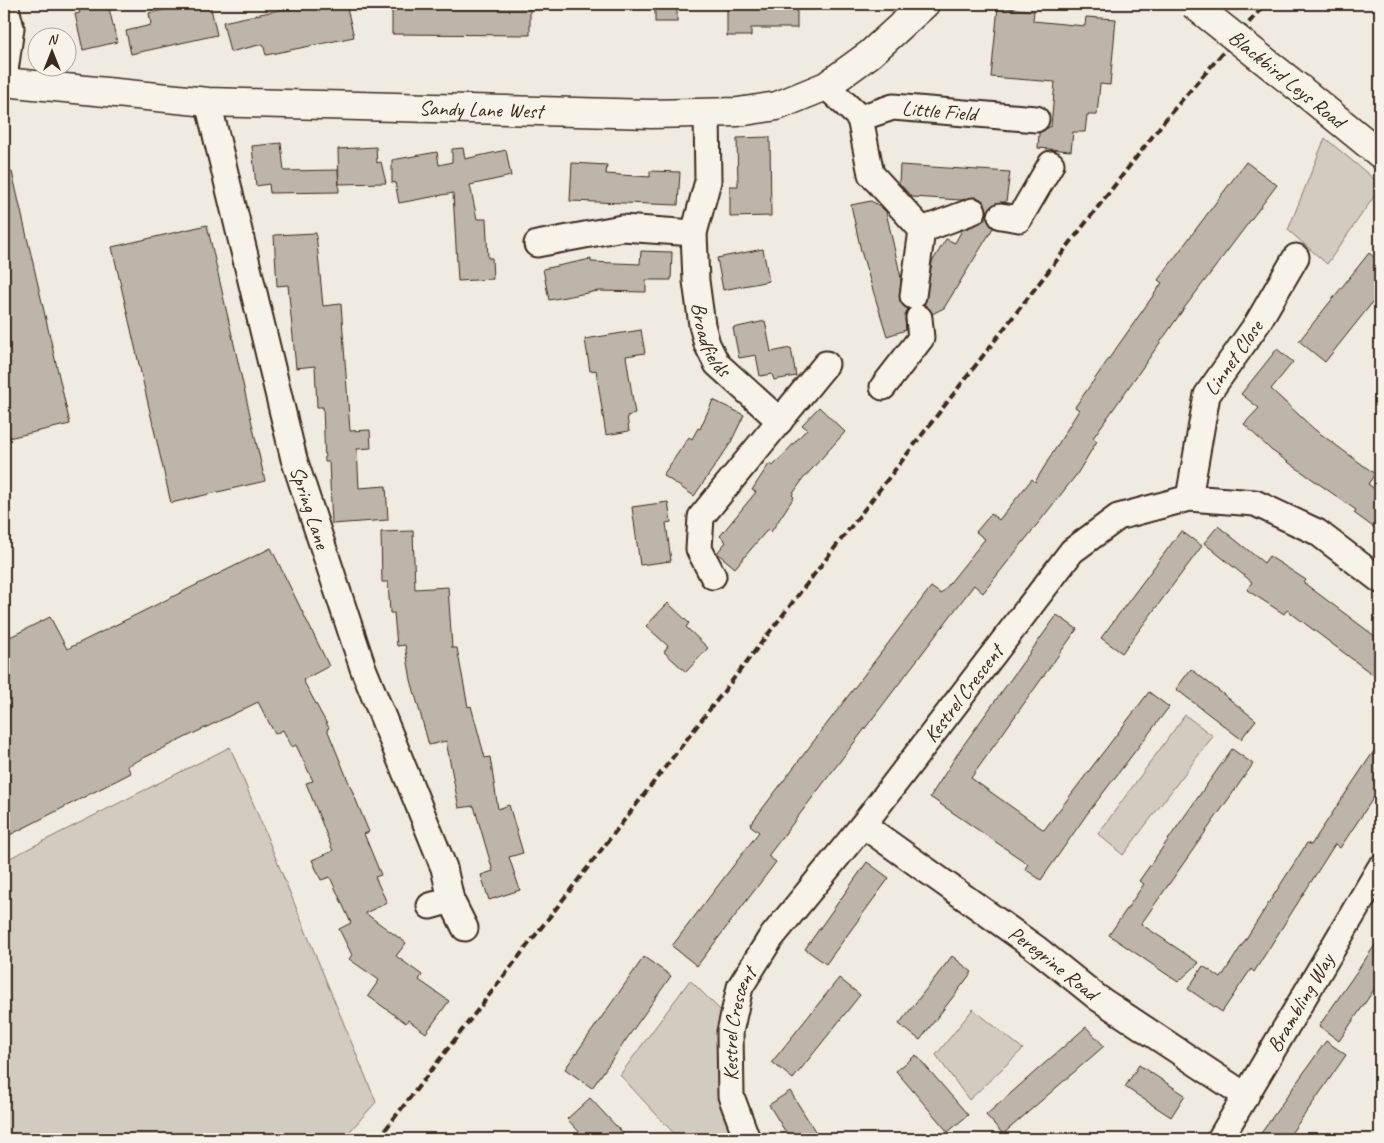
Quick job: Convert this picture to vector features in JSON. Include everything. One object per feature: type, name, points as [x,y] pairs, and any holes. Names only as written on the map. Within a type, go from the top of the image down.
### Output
[{"type":"street","points":[[4,80],[11,28],[5,4]]},
{"type":"street","name":"Sandy Lane West","points":[[4,80],[208,102],[707,114],[738,112],[777,106],[826,86],[870,54],[925,4]]},
{"type":"street","name":"Blackbird Leys Road","points":[[1193,4],[1380,154]]},
{"type":"street","points":[[826,86],[860,118],[871,174],[922,230],[916,307],[921,338],[883,387]]},
{"type":"street","name":"Spring Lane","points":[[208,102],[294,459],[363,668],[444,868],[440,903],[465,928]]},
{"type":"street","name":"Little Field","points":[[860,118],[893,107],[1036,119]]},
{"type":"street","name":"Broadfields","points":[[707,114],[708,181],[694,233],[698,304],[707,344],[717,364],[780,421]]},
{"type":"street","points":[[1001,216],[1019,218],[1051,164]]},
{"type":"street","points":[[922,230],[973,211]]},
{"type":"street","points":[[537,244],[622,228],[694,233]]},
{"type":"street","name":"Linnet Close","points":[[1189,498],[1207,395],[1257,324],[1296,257]]},
{"type":"street","points":[[713,576],[699,549],[701,518],[826,364]]},
{"type":"street","name":"Kestrel Crescent","points":[[747,1139],[732,1096],[730,1032],[740,987],[770,939],[863,825],[1072,551],[1118,517],[1189,498],[1255,503],[1317,532],[1380,580]]},
{"type":"street","name":"Peregrine Road","points":[[863,825],[1037,948],[1098,998],[1246,1096]]},
{"type":"street","name":"Brambling Way","points":[[1220,1139],[1380,868]]},
{"type":"shaded area","points":[[1325,138],[1380,184],[1380,188],[1327,264],[1288,230]]},
{"type":"shaded area","points":[[1185,715],[1213,736],[1123,855],[1098,834]]},
{"type":"shaded area","points":[[230,747],[376,1102],[343,1139],[4,1139],[4,861]]},
{"type":"shaded area","points":[[690,980],[727,1017],[748,1139],[679,1139],[620,1075]]},
{"type":"shaded area","points":[[973,1009],[1023,1049],[969,1100],[936,1055]]},
{"type":"building","points":[[77,4],[108,4],[117,42],[83,50],[75,14],[80,13]]},
{"type":"building","points":[[194,4],[210,4],[217,35],[131,54],[126,31],[151,25],[149,13]]},
{"type":"building","points":[[307,4],[346,4],[354,37],[266,55],[263,44],[230,52],[223,22]]},
{"type":"building","points":[[392,4],[530,4],[530,35],[392,34]]},
{"type":"building","points":[[655,4],[677,4],[677,22],[655,22]]},
{"type":"building","points":[[727,4],[797,4],[797,28],[751,28],[751,36],[727,36]]},
{"type":"building","points":[[998,7],[1034,11],[1033,21],[1085,26],[1086,17],[1116,19],[1110,85],[1100,84],[1097,115],[1087,115],[1085,132],[1073,132],[1071,151],[1038,148],[1039,133],[1051,126],[1055,82],[991,77]]},
{"type":"building","points":[[770,137],[771,216],[730,217],[730,186],[738,186],[737,138]]},
{"type":"building","points":[[281,143],[284,171],[338,170],[339,192],[270,193],[269,184],[256,186],[252,146]]},
{"type":"building","points":[[376,147],[377,163],[381,162],[386,183],[339,184],[338,149]]},
{"type":"building","points":[[463,148],[465,159],[506,150],[511,176],[470,185],[477,219],[486,219],[488,258],[492,258],[493,279],[458,281],[453,193],[399,203],[395,182],[392,183],[392,160],[437,152],[439,165],[452,162],[452,149]]},
{"type":"building","points":[[1246,162],[1277,185],[1185,307],[1093,438],[1097,441],[1077,474],[983,593],[974,585],[768,856],[776,862],[697,966],[672,946],[759,832],[750,825],[931,587],[941,594],[985,539],[976,532],[991,514],[999,520],[1032,479],[1035,482],[1079,410],[1075,407],[1162,283],[1158,280]]},
{"type":"building","points":[[572,163],[607,165],[606,174],[650,177],[650,171],[680,172],[678,205],[570,201]]},
{"type":"building","points":[[900,165],[1010,172],[1006,202],[996,203],[987,213],[982,200],[976,197],[961,200],[912,197],[899,183]]},
{"type":"building","points":[[12,172],[70,424],[4,439],[4,173]]},
{"type":"building","points":[[871,201],[886,212],[901,278],[900,301],[908,309],[905,319],[906,330],[887,336],[861,251],[851,205]]},
{"type":"building","points":[[987,214],[988,221],[993,228],[944,308],[932,314],[924,305],[932,262],[946,239],[955,243],[962,230],[978,224]]},
{"type":"building","points":[[207,225],[265,481],[171,503],[112,247]]},
{"type":"building","points":[[316,233],[323,306],[341,304],[350,431],[370,430],[371,448],[357,449],[359,488],[386,486],[388,520],[332,524],[329,462],[325,462],[323,407],[317,407],[315,366],[296,368],[288,285],[277,286],[274,235]]},
{"type":"building","points":[[763,249],[769,281],[723,290],[717,258]]},
{"type":"building","points":[[641,251],[672,252],[671,280],[646,280],[646,292],[598,291],[549,300],[543,269],[591,259],[591,262],[640,264]]},
{"type":"building","points":[[1369,253],[1380,262],[1380,293],[1325,362],[1299,341]]},
{"type":"building","points":[[765,321],[771,352],[791,348],[796,376],[774,380],[772,374],[760,376],[756,355],[739,358],[733,328]]},
{"type":"building","points":[[641,330],[645,353],[626,356],[635,414],[627,416],[629,431],[606,435],[596,370],[590,371],[585,339]]},
{"type":"building","points":[[1277,349],[1293,362],[1271,389],[1314,429],[1375,474],[1368,484],[1380,493],[1380,532],[1354,513],[1356,510],[1271,450],[1244,424],[1259,408],[1241,394]]},
{"type":"building","points":[[713,400],[744,415],[730,444],[694,496],[663,475],[689,437],[692,439],[698,428],[700,429]]},
{"type":"building","points":[[819,407],[845,432],[803,479],[792,495],[794,497],[771,532],[768,529],[735,568],[717,553],[726,542],[720,536],[756,492],[752,490],[769,464],[773,466],[807,429],[802,425]]},
{"type":"building","points":[[668,502],[671,522],[666,523],[671,561],[640,565],[632,507]]},
{"type":"building","points":[[1218,526],[1264,563],[1269,556],[1306,580],[1304,583],[1380,640],[1380,680],[1287,610],[1284,614],[1247,590],[1252,582],[1204,543]]},
{"type":"building","points":[[413,531],[415,589],[448,587],[452,648],[457,648],[468,707],[471,706],[485,758],[490,757],[498,809],[509,805],[523,853],[509,857],[520,890],[489,900],[481,875],[493,871],[474,806],[459,808],[446,741],[429,745],[411,680],[405,645],[397,646],[394,613],[390,613],[388,582],[382,582],[381,532]]},
{"type":"building","points":[[1181,531],[1202,546],[1122,653],[1101,638]]},
{"type":"building","points":[[271,548],[329,666],[303,680],[329,728],[327,729],[369,832],[364,834],[381,875],[375,877],[387,903],[365,913],[406,943],[396,956],[422,975],[419,980],[449,1001],[426,1033],[408,1020],[406,1023],[368,996],[379,980],[349,959],[352,955],[339,929],[351,923],[330,877],[321,880],[312,860],[333,851],[306,783],[313,781],[296,745],[292,747],[283,730],[275,734],[258,702],[127,766],[131,773],[4,838],[4,640],[50,617],[67,649]]},
{"type":"building","points":[[668,603],[689,623],[686,627],[708,648],[686,672],[664,652],[668,646],[646,626]]},
{"type":"building","points":[[1057,615],[1077,629],[971,778],[1044,830],[1149,692],[1169,707],[1087,814],[1041,880],[1025,869],[1028,864],[930,797],[962,747]]},
{"type":"building","points":[[1191,669],[1256,720],[1241,739],[1176,689]]},
{"type":"building","points":[[1380,742],[1380,788],[1340,848],[1335,844],[1254,972],[1251,969],[1222,1012],[1188,989],[1203,966],[1221,978],[1307,843],[1311,845]]},
{"type":"building","points":[[1232,749],[1253,764],[1141,924],[1199,963],[1178,982],[1109,935],[1144,884],[1139,881]]},
{"type":"building","points":[[867,862],[889,878],[826,964],[805,949]]},
{"type":"building","points":[[1380,938],[1380,981],[1339,1041],[1319,1026]]},
{"type":"building","points":[[952,956],[972,972],[920,1040],[899,1024]]},
{"type":"building","points":[[644,957],[671,976],[592,1088],[565,1069]]},
{"type":"building","points":[[839,978],[860,995],[793,1079],[772,1062]]},
{"type":"building","points":[[1086,1027],[1104,1046],[1003,1134],[986,1115]]},
{"type":"building","points":[[1326,1041],[1346,1055],[1315,1100],[1287,1139],[1257,1139]]},
{"type":"building","points":[[916,1055],[968,1115],[948,1132],[896,1071]]},
{"type":"building","points":[[1139,1065],[1185,1095],[1171,1117],[1125,1087]]},
{"type":"building","points":[[790,1091],[820,1139],[790,1139],[769,1105]]},
{"type":"building","points":[[590,1098],[628,1139],[586,1139],[567,1119]]},
{"type":"railway","points":[[378,1139],[1169,115],[1265,4]]}]
